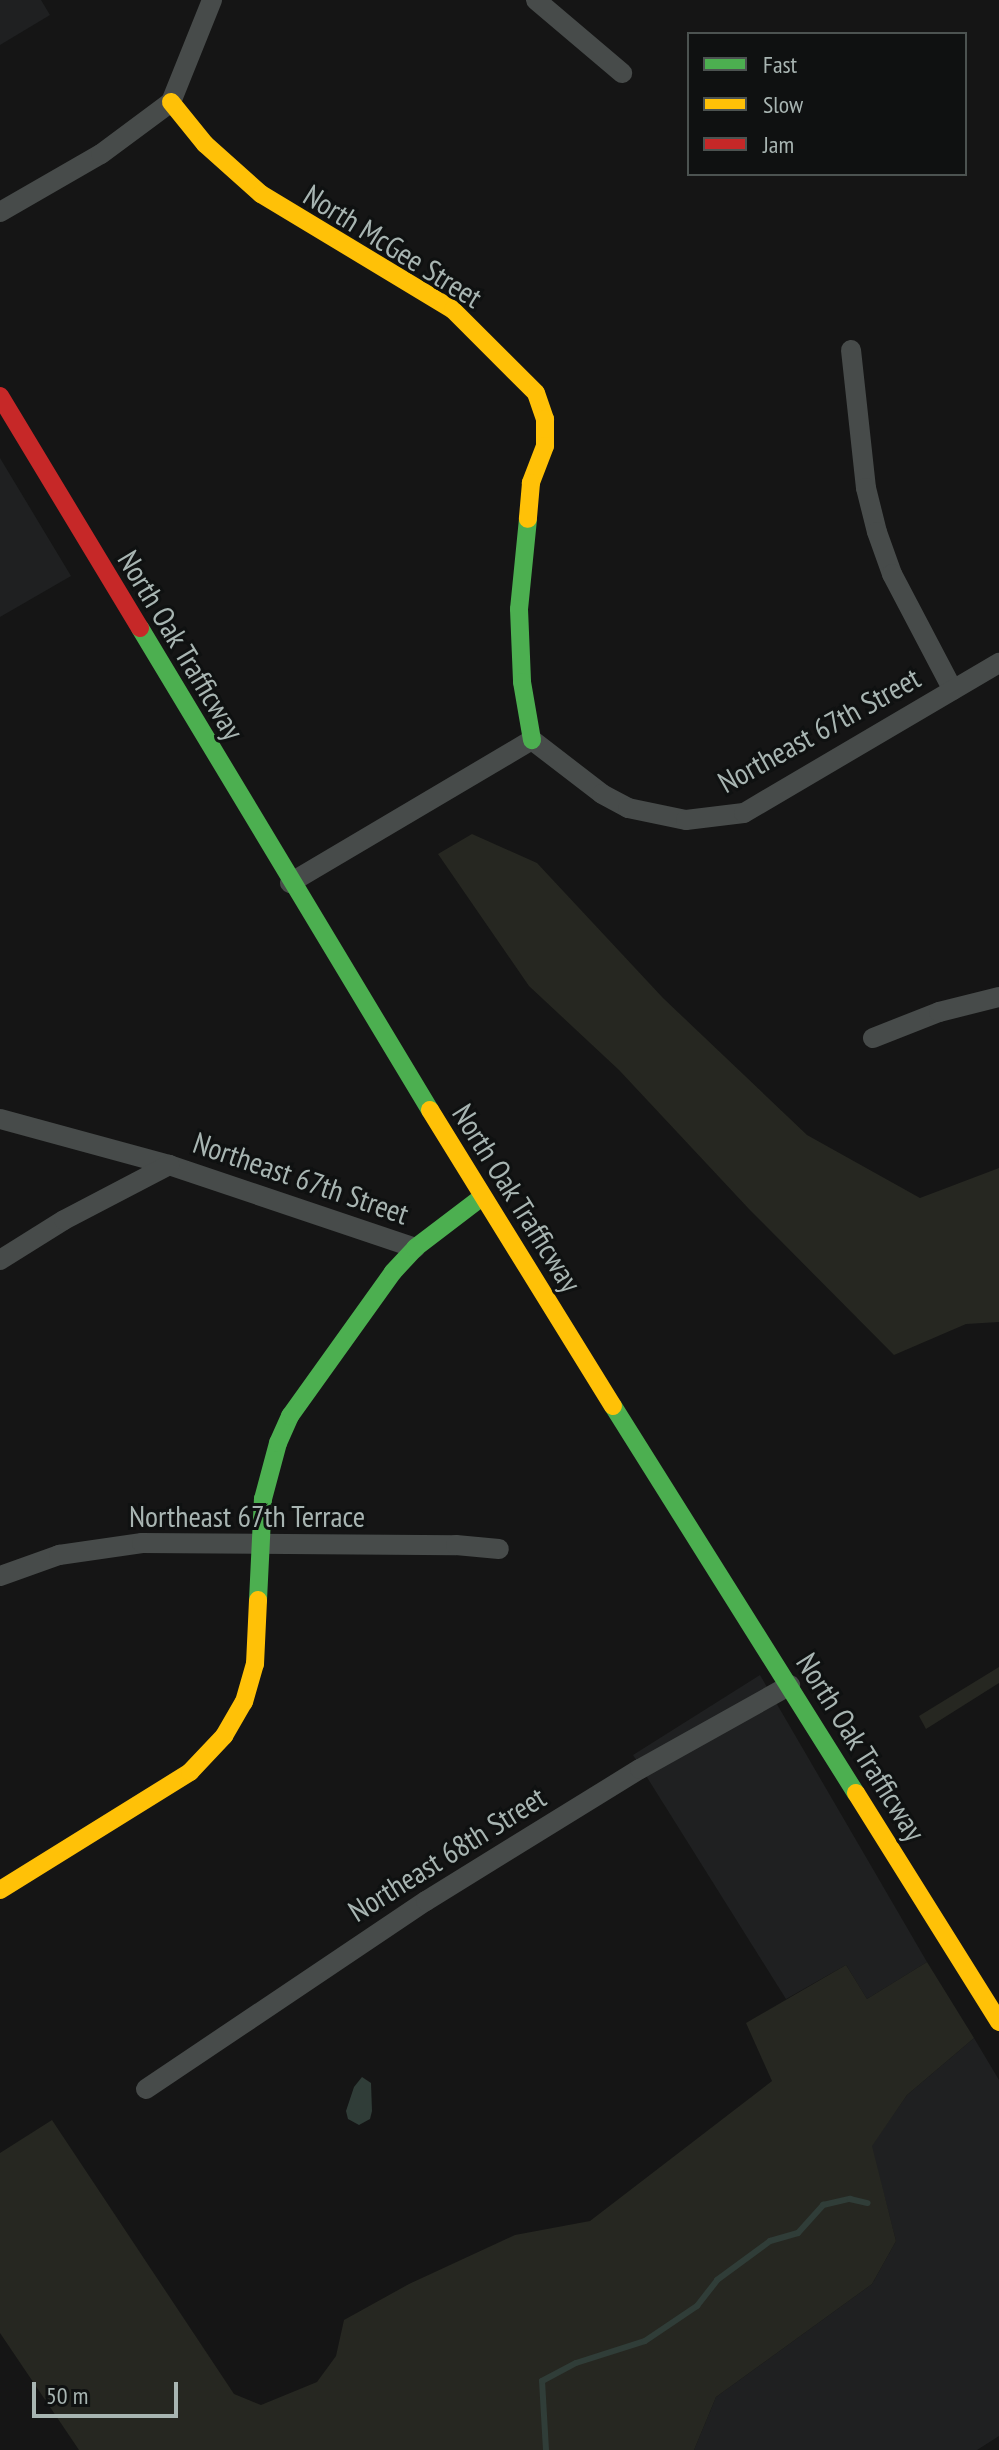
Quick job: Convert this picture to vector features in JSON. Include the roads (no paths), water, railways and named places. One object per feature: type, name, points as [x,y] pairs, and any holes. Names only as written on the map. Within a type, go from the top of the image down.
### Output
[{"type":"main road","name":"North McGee Street","points":[[171,102],[205,144],[251,186],[284,210],[453,310],[536,393],[545,419],[545,446],[531,483],[519,609],[522,682],[532,740]]},
{"type":"main road","name":"North Oak Trafficway","points":[[0,396],[290,883],[482,1197],[999,2022]]},
{"type":"main road","points":[[0,1890],[190,1772],[224,1736],[244,1702],[255,1664],[262,1546],[259,1528],[269,1470],[290,1416],[376,1295],[415,1248],[482,1197]]},
{"type":"street","points":[[0,212],[101,154],[171,102],[212,0]]},
{"type":"street","points":[[536,0],[622,73]]},
{"type":"street","points":[[851,350],[866,488],[877,532],[892,574],[953,690]]},
{"type":"street","name":"Northeast 67th Street","points":[[532,740],[602,794],[628,808],[686,820],[716,819],[744,813],[999,663]]},
{"type":"street","points":[[290,883],[532,740]]},
{"type":"street","points":[[873,1038],[939,1012],[999,997]]},
{"type":"street","points":[[0,1119],[169,1165]]},
{"type":"street","name":"Northeast 67th Street","points":[[0,1260],[64,1220],[169,1165],[415,1248]]},
{"type":"street","name":"Northeast 67th Terrace","points":[[0,1576],[59,1555],[142,1543],[456,1545],[499,1549]]},
{"type":"street","name":"Northeast 68th Street","points":[[146,2089],[426,1901],[640,1769],[790,1685]]},
{"type":"waterway","points":[[546,2450],[542,2381],[576,2363],[645,2341],[697,2306],[717,2280],[770,2241],[798,2233],[823,2205],[850,2199],[868,2203]]}]
